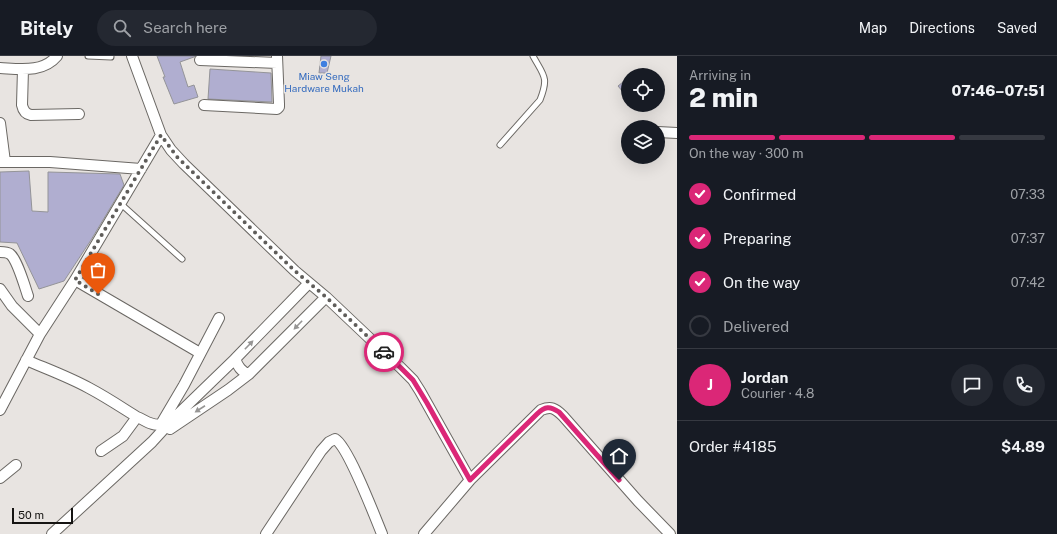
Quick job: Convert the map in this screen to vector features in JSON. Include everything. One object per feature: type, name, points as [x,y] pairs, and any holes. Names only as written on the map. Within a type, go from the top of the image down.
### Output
[{"type":"street","points":[[0,68],[23,70],[42,67],[57,56]]},
{"type":"street","points":[[132,56],[161,135],[177,157],[413,380],[470,480]]},
{"type":"street","points":[[200,60],[277,60],[279,104],[277,109],[204,105]]},
{"type":"street","points":[[23,70],[22,104],[25,112],[31,115],[79,114]]},
{"type":"street","points":[[0,123],[2,162],[50,162],[141,169]]},
{"type":"street","points":[[665,132],[677,133]]},
{"type":"street","points":[[0,410],[40,334],[75,280],[161,135]]},
{"type":"street","points":[[0,252],[6,252],[13,257],[28,296]]},
{"type":"street","points":[[75,280],[200,353]]},
{"type":"street","points":[[52,534],[152,442],[173,419],[235,359],[309,283]]},
{"type":"street","points":[[0,288],[12,306],[40,334]]},
{"type":"street","points":[[152,442],[249,374],[326,297]]},
{"type":"street","points":[[26,360],[90,388],[137,417],[156,425],[161,424],[184,385],[219,318]]},
{"type":"street","points":[[235,359],[241,369],[249,374]]},
{"type":"street","points":[[424,534],[470,480],[541,410],[548,407],[554,408],[559,412],[638,501],[670,534]]},
{"type":"street","points":[[101,451],[123,436],[137,417]]},
{"type":"street","points":[[266,534],[321,451],[329,442],[335,439],[340,442],[349,458],[382,534]]},
{"type":"street","points":[[0,478],[16,465]]},
{"type":"lane","points":[[88,56],[111,57]]},
{"type":"lane","points":[[500,146],[540,100],[544,87],[544,77],[532,56]]},
{"type":"lane","points":[[120,204],[182,259]]},
{"type":"building","points":[[157,56],[195,56],[180,62],[188,87],[194,85],[198,97],[174,104],[163,77],[165,77]]},
{"type":"building","name":"Miaw Seng Hardware Mukah","points":[[321,56],[331,56],[327,73],[319,73]]},
{"type":"building","points":[[210,69],[271,73],[272,102],[208,99]]},
{"type":"building","points":[[29,171],[32,211],[48,212],[48,172],[120,174],[124,185],[64,281],[39,289],[17,243],[0,242],[0,172]]},
{"type":"way so far","points":[[98,294],[75,280],[161,135],[177,157],[295,271],[326,297],[384,352]]},
{"type":"place","name":"Miaw Seng Hardware Mukah","points":[[324,64]]},
{"type":"route","points":[[384,352],[413,380],[470,480],[541,410],[548,407],[554,408],[559,412],[619,480]]}]
